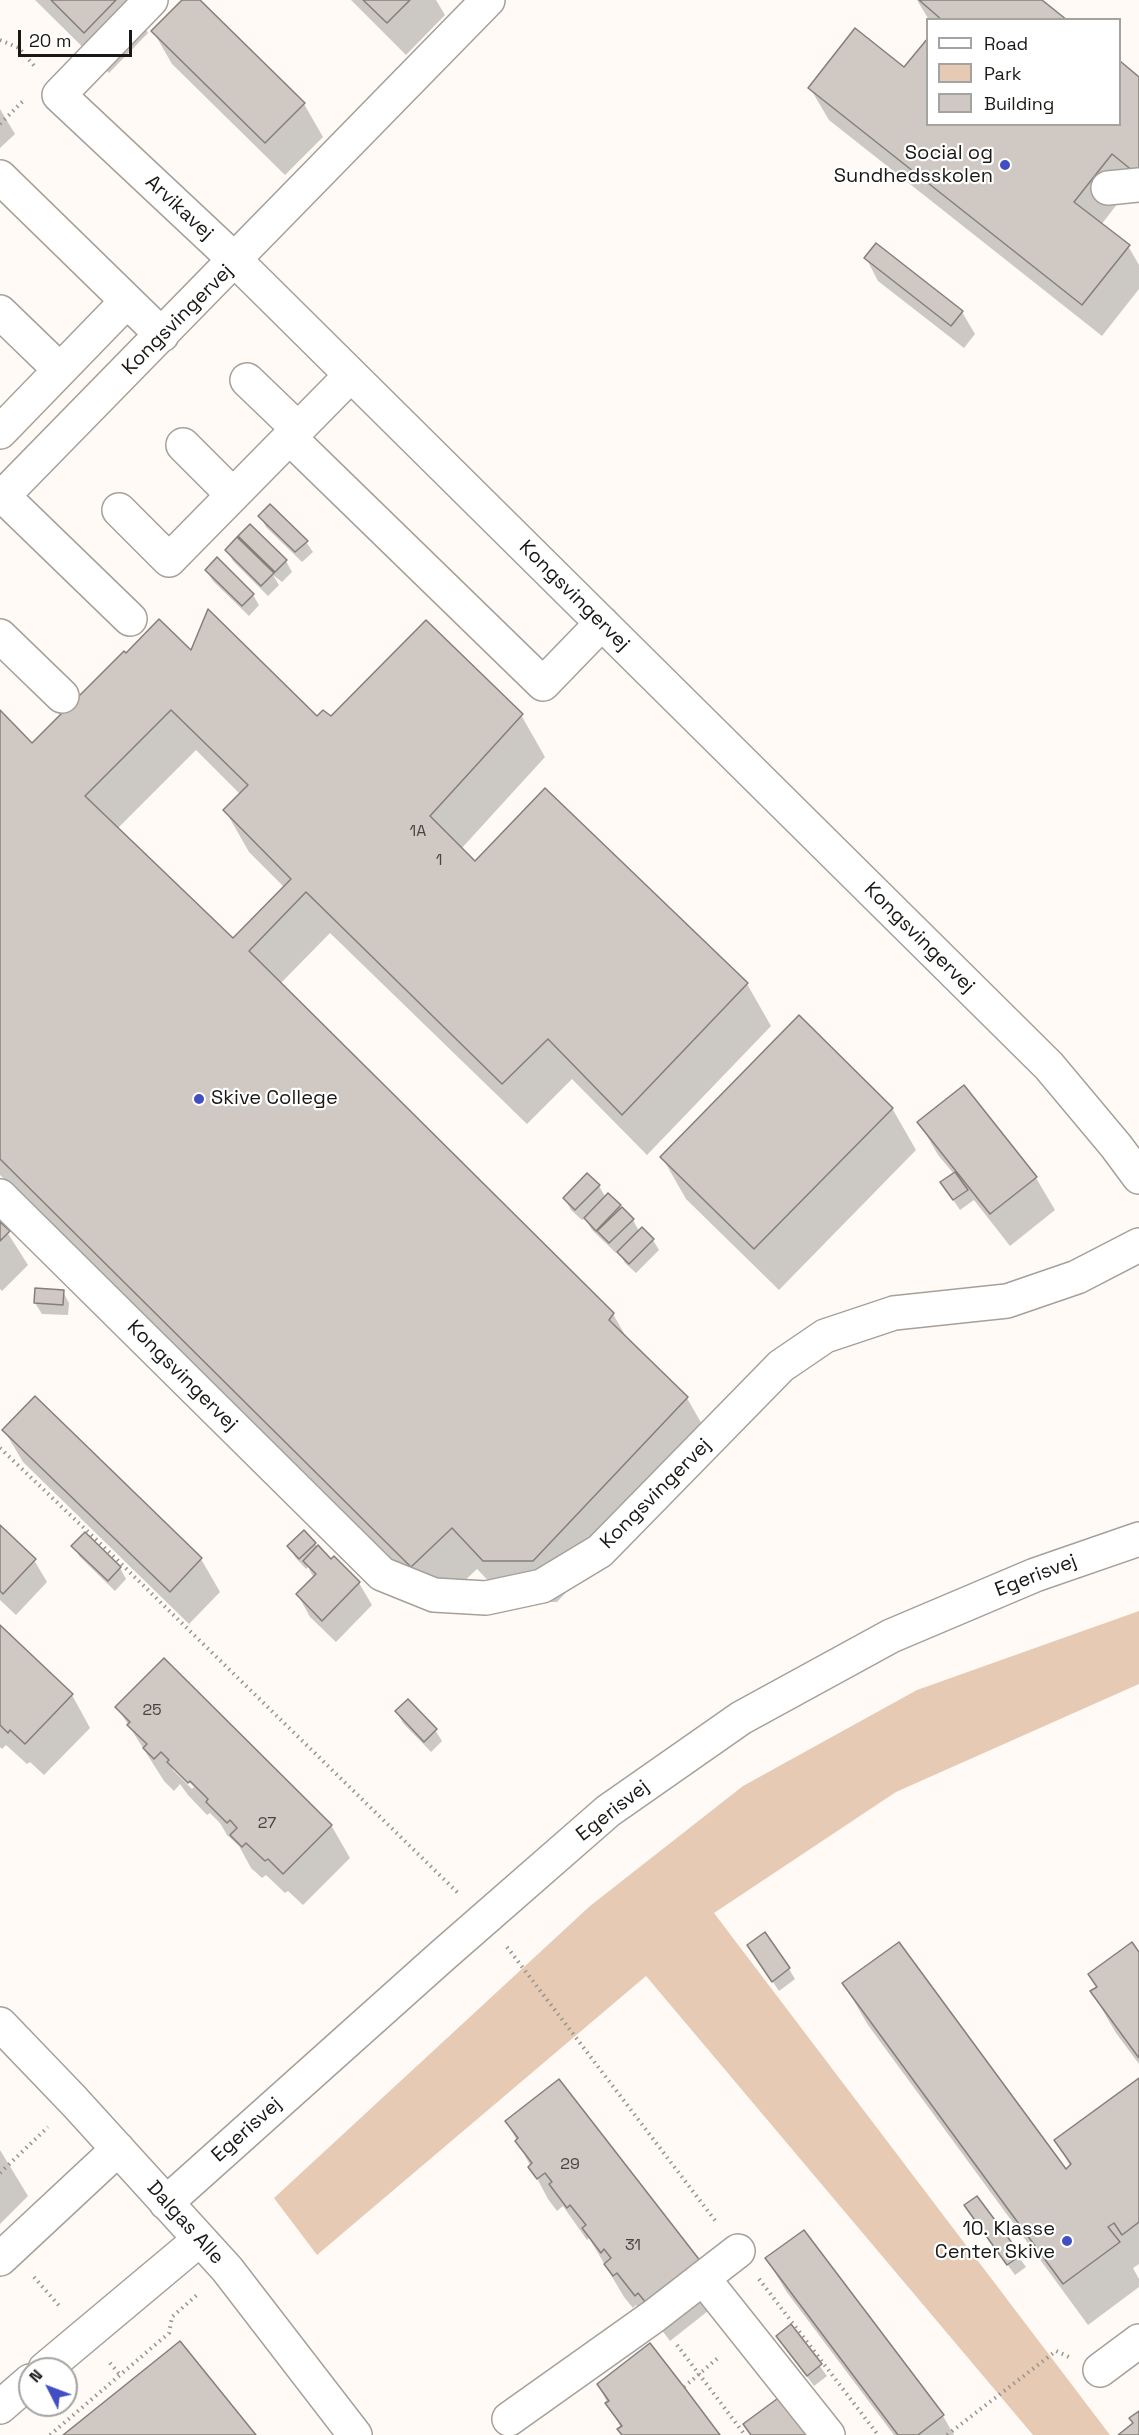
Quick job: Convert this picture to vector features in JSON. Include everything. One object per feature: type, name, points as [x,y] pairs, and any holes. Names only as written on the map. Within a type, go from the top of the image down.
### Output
[{"type":"street","points":[[59,95],[151,0]]},
{"type":"street","points":[[235,260],[488,0]]},
{"type":"street","name":"Arvikavej","points":[[59,95],[235,260]]},
{"type":"street","points":[[0,177],[162,335]]},
{"type":"street","name":"Kongsvingervej","points":[[2,497],[235,260],[1049,1066],[1139,1177]]},
{"type":"street","points":[[0,432],[127,301]]},
{"type":"street","points":[[0,312],[60,370]]},
{"type":"street","points":[[119,510],[169,560],[351,375]]},
{"type":"street","points":[[247,380],[294,433],[543,684],[602,623]]},
{"type":"street","points":[[28,403],[62,436]]},
{"type":"street","points":[[183,445],[233,495]]},
{"type":"street","points":[[2,497],[130,619]]},
{"type":"street","points":[[0,636],[62,696]]},
{"type":"street","name":"Kongsvingervej","points":[[0,1196],[382,1574],[434,1595],[486,1598],[542,1586],[600,1551],[781,1366],[825,1336],[894,1313],[1007,1300],[1077,1277],[1139,1245]]},
{"type":"street","name":"Egerisvej","points":[[166,2203],[608,1811],[741,1718],[891,1636],[1035,1575],[1139,1539]]},
{"type":"street","name":"Dalgas Alle","points":[[0,2024],[74,2101],[226,2269],[355,2435]]},
{"type":"street","points":[[0,2259],[118,2149]]},
{"type":"street","points":[[59,2357],[199,2240]]},
{"type":"street","points":[[509,2419],[654,2316],[738,2251]]},
{"type":"street","points":[[703,2278],[828,2435]]},
{"type":"street","points":[[1100,2370],[1139,2341]]},
{"type":"street","points":[[0,2407],[18,2391]]},
{"type":"path","points":[[0,40],[19,48],[59,95]]},
{"type":"path","points":[[0,2173],[74,2101]]},
{"type":"path","points":[[50,2435],[169,2333],[172,2317],[226,2269]]},
{"type":"path","points":[[654,2316],[745,2435]]},
{"type":"path","points":[[684,2387],[747,2333]]},
{"type":"path","points":[[947,2435],[1056,2351],[1100,2370]]},
{"type":"green space","points":[[1139,1611],[1139,1684],[896,1792],[714,1913],[1110,2435],[1033,2435],[646,1976],[317,2255],[274,2198],[590,1906],[743,1786],[917,1690]]},
{"type":"building","points":[[51,0],[116,0],[84,33]]},
{"type":"building","points":[[182,0],[200,0],[305,103],[265,143],[151,31]]},
{"type":"building","points":[[363,0],[410,0],[387,23]]},
{"type":"building","points":[[919,0],[1042,0],[1064,18],[940,18]]},
{"type":"building","name":"Social og Sundhedsskolen","points":[[855,28],[904,67],[926,40],[926,126],[1121,126],[1121,62],[1139,77],[1139,176],[1112,154],[1074,202],[1130,245],[1082,305],[808,88]]},
{"type":"building","points":[[876,243],[963,311],[951,326],[864,258]]},
{"type":"building","points":[[270,504],[308,541],[295,552],[258,516]]},
{"type":"building","points":[[250,524],[287,560],[275,572],[238,536]]},
{"type":"building","points":[[237,537],[274,573],[261,586],[225,550]]},
{"type":"building","points":[[217,557],[254,594],[242,606],[205,570]]},
{"type":"building","name":"Skive College","points":[[208,609],[317,716],[323,710],[331,716],[426,620],[523,714],[430,816],[475,861],[545,788],[748,983],[622,1115],[548,1039],[502,1084],[306,892],[249,951],[614,1313],[609,1320],[688,1397],[533,1561],[483,1561],[452,1528],[411,1567],[0,1159],[0,710],[32,743],[159,619],[191,650]],"holes":[[[171,710],[248,785],[223,810],[291,879],[233,938],[85,796]]]},
{"type":"building","points":[[799,1015],[893,1108],[754,1249],[660,1157]]},
{"type":"building","points":[[964,1085],[1037,1177],[990,1214],[917,1122]]},
{"type":"building","points":[[955,1172],[968,1190],[953,1200],[940,1182]]},
{"type":"building","points":[[587,1173],[600,1185],[575,1210],[563,1198]]},
{"type":"building","points":[[608,1193],[621,1205],[596,1231],[584,1218]]},
{"type":"building","points":[[622,1207],[634,1219],[609,1243],[597,1231]]},
{"type":"building","points":[[0,1222],[10,1231],[0,1241]]},
{"type":"building","points":[[642,1227],[654,1239],[629,1264],[617,1252]]},
{"type":"building","points":[[35,1288],[64,1290],[63,1305],[34,1303]]},
{"type":"building","points":[[35,1396],[202,1558],[170,1592],[2,1430]]},
{"type":"building","points":[[0,1525],[36,1559],[3,1594],[0,1591]]},
{"type":"building","points":[[304,1530],[316,1543],[299,1559],[287,1546]]},
{"type":"building","points":[[85,1532],[121,1567],[108,1581],[71,1546]]},
{"type":"building","points":[[318,1545],[331,1559],[334,1556],[360,1582],[322,1621],[296,1594],[316,1574],[303,1561]]},
{"type":"building","points":[[0,1625],[73,1694],[25,1744],[10,1730],[8,1733],[0,1725]]},
{"type":"building","points":[[164,1658],[332,1825],[283,1874],[268,1859],[265,1861],[246,1843],[242,1847],[230,1835],[237,1828],[230,1820],[227,1823],[206,1802],[208,1799],[167,1762],[169,1760],[161,1752],[154,1759],[143,1748],[147,1744],[127,1725],[130,1722],[115,1707]]},
{"type":"building","points":[[408,1699],[437,1729],[424,1742],[395,1711]]},
{"type":"building","points":[[765,1932],[790,1968],[772,1982],[747,1945]]},
{"type":"building","points":[[899,1942],[1066,2169],[1071,2164],[1054,2140],[1139,2078],[1139,2222],[1122,2235],[1114,2223],[1108,2227],[1120,2242],[1063,2284],[842,1983]]},
{"type":"building","points":[[1132,1942],[1139,1952],[1139,2058],[1090,1991],[1097,1987],[1088,1974]]},
{"type":"building","points":[[559,2079],[705,2267],[651,2309],[638,2293],[635,2296],[617,2273],[613,2276],[604,2264],[611,2258],[604,2249],[601,2253],[582,2228],[586,2225],[570,2205],[567,2208],[549,2184],[552,2182],[545,2173],[537,2179],[528,2167],[532,2163],[515,2141],[518,2138],[505,2121]]},
{"type":"building","points":[[977,2196],[1021,2255],[1007,2265],[964,2205]]},
{"type":"building","points":[[804,2230],[944,2415],[918,2435],[898,2435],[765,2258]]},
{"type":"building","points":[[791,2324],[822,2364],[807,2376],[776,2336]]},
{"type":"building","points":[[180,2341],[256,2435],[63,2435]]},
{"type":"building","points":[[650,2343],[720,2435],[622,2435],[617,2429],[622,2426],[605,2403],[609,2401],[597,2384]]},
{"type":"building","points":[[781,2396],[811,2435],[751,2435],[743,2424]]},
{"type":"building","points":[[1139,2411],[1139,2435],[1118,2435],[1133,2423],[1129,2418]]},
{"type":"place","name":"Social og Sundhedsskolen","points":[[1005,165]]},
{"type":"place","name":"Skive College","points":[[199,1099]]},
{"type":"place","name":"10. Klasse Center Skive","points":[[1067,2241]]}]
